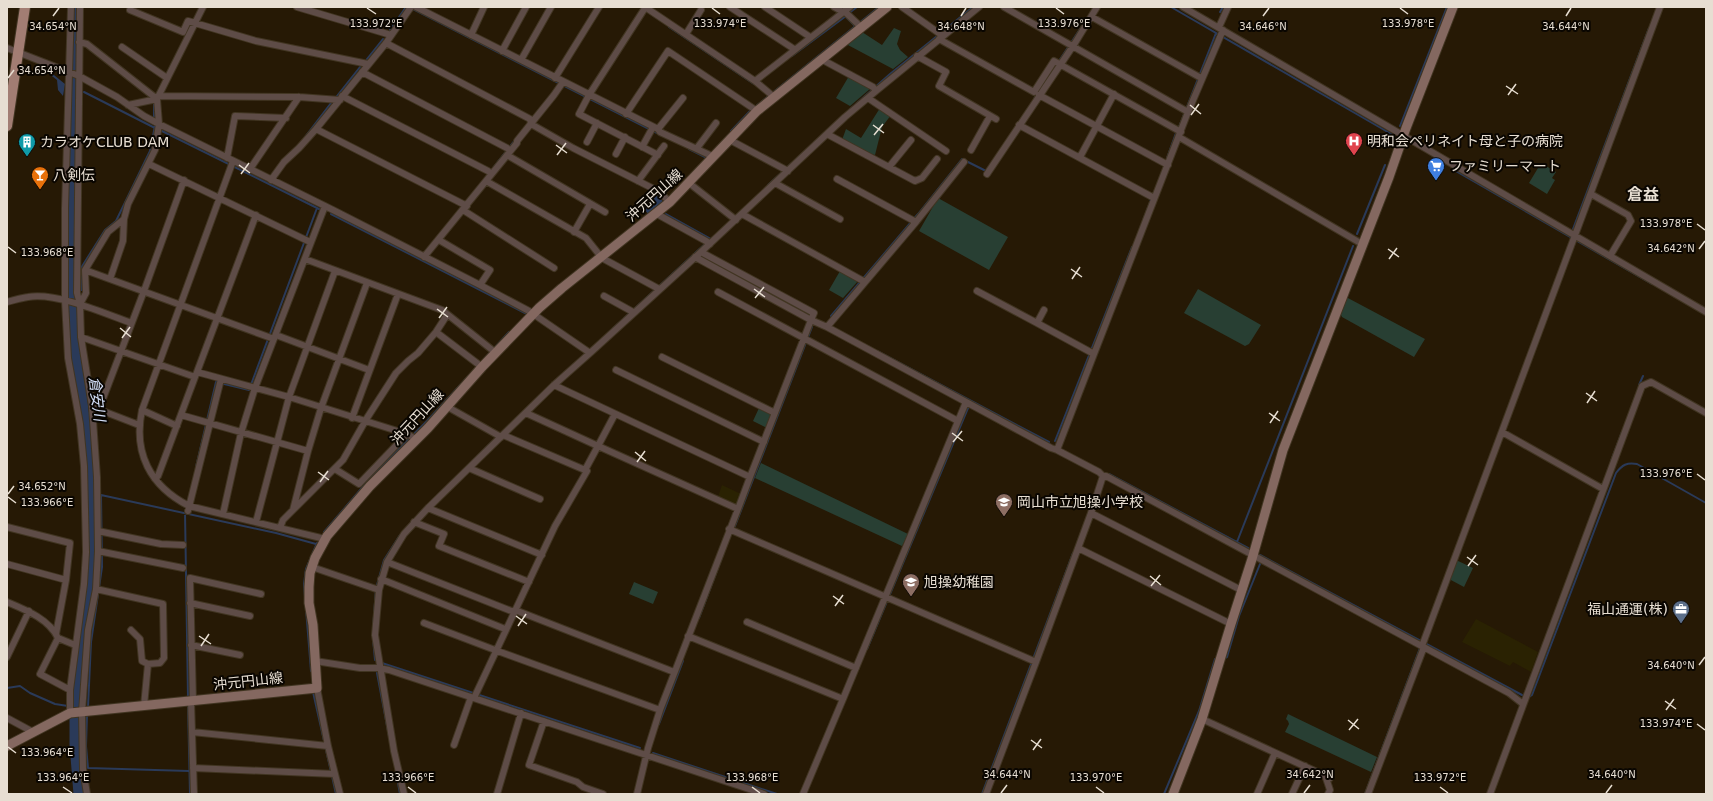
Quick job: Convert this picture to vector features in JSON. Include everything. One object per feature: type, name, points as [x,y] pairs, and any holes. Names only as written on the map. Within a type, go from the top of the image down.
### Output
[{"type":"main road","points":[[7,126],[25,7]]},
{"type":"main road","name":"沖元円山線","points":[[7,746],[33,732],[76,713],[317,688],[314,624],[309,603],[309,587],[312,567],[315,558],[325,540],[370,486],[412,436],[428,428],[480,365],[531,313],[599,255],[657,214],[668,200],[689,183],[711,155],[730,140],[754,109],[772,94],[822,59],[859,25],[887,7]]},
{"type":"main road","points":[[1172,794],[1202,719],[1231,624],[1254,556],[1283,450],[1453,7]]},
{"type":"street","points":[[71,7],[69,57],[74,73],[77,304],[92,406],[95,477],[100,532],[98,589],[88,637],[76,713]]},
{"type":"street","points":[[80,7],[79,42],[74,73],[66,302],[68,358],[80,424],[85,478],[86,552],[84,584],[70,690],[76,713],[87,794]]},
{"type":"street","points":[[110,278],[123,241],[124,219],[128,204],[155,150],[159,124],[155,98],[203,7]]},
{"type":"street","points":[[297,7],[391,35]]},
{"type":"street","points":[[416,7],[555,78],[561,84],[711,155]]},
{"type":"street","points":[[470,35],[484,7]]},
{"type":"street","points":[[502,51],[526,7]]},
{"type":"street","points":[[521,60],[551,7]]},
{"type":"street","points":[[555,78],[599,7]]},
{"type":"street","points":[[730,7],[794,49]]},
{"type":"street","points":[[765,7],[810,37]]},
{"type":"street","points":[[834,7],[846,13],[859,25]]},
{"type":"street","points":[[756,82],[794,49],[846,13],[850,7]]},
{"type":"street","points":[[902,7],[941,35],[1034,92],[1054,61],[1058,63],[1114,94],[1362,244]]},
{"type":"street","points":[[404,794],[394,751],[379,668],[375,635],[377,589],[387,562],[396,546],[414,522],[428,508],[632,311],[701,252],[708,242],[734,218],[742,214],[775,183],[786,170],[868,98],[874,89],[917,56],[941,35],[979,7]]},
{"type":"street","points":[[1004,7],[1186,111]]},
{"type":"street","points":[[987,174],[1039,95],[1058,63],[1092,17],[1097,7]]},
{"type":"street","points":[[1183,7],[1220,32],[1394,129],[1403,136],[1575,238],[1610,256],[1706,312]]},
{"type":"street","points":[[1057,450],[1092,353],[1152,197],[1165,164],[1180,135],[1186,111],[1199,77],[1220,32],[1228,7]]},
{"type":"street","points":[[1368,794],[1660,7]]},
{"type":"street","points":[[271,180],[284,162],[316,129],[386,42],[410,8]]},
{"type":"street","points":[[658,155],[580,114],[588,97],[649,8],[772,94]]},
{"type":"street","points":[[130,10],[183,32],[188,22],[195,23],[256,41],[368,64]]},
{"type":"street","points":[[686,34],[701,10]]},
{"type":"street","points":[[1092,17],[1199,77]]},
{"type":"street","points":[[79,42],[87,44],[155,98]]},
{"type":"street","points":[[386,42],[531,122],[573,148],[658,192],[668,200]]},
{"type":"street","points":[[122,47],[166,77]]},
{"type":"street","points":[[7,48],[74,73],[144,116],[231,162],[250,169],[325,206],[480,285],[531,313],[588,352]]},
{"type":"street","points":[[626,114],[668,51],[754,109]]},
{"type":"street","points":[[917,56],[946,72],[939,86],[996,119]]},
{"type":"street","points":[[822,59],[874,89]]},
{"type":"street","points":[[362,72],[507,148]]},
{"type":"street","points":[[424,257],[507,155],[561,84]]},
{"type":"street","points":[[1080,157],[1114,94]]},
{"type":"street","points":[[1039,95],[1165,164]]},
{"type":"street","points":[[250,169],[299,97]]},
{"type":"street","points":[[128,105],[155,98],[341,98],[488,171]]},
{"type":"street","points":[[642,146],[654,129],[683,98]]},
{"type":"street","points":[[868,98],[946,151]]},
{"type":"street","points":[[286,118],[235,116],[231,162],[220,198],[158,364],[142,410],[139,425],[142,453],[150,472],[161,487],[188,509],[223,514],[325,540]]},
{"type":"street","points":[[971,150],[990,116]]},
{"type":"street","points":[[587,142],[597,123]]},
{"type":"street","points":[[697,148],[716,123]]},
{"type":"street","points":[[1019,125],[1152,197]]},
{"type":"street","points":[[316,129],[464,206],[554,268]]},
{"type":"street","points":[[827,134],[915,181],[922,178],[937,159]]},
{"type":"street","points":[[616,154],[625,138]]},
{"type":"street","points":[[730,140],[786,170]]},
{"type":"street","points":[[889,167],[911,140]]},
{"type":"street","points":[[638,181],[664,146]]},
{"type":"street","points":[[507,155],[605,212]]},
{"type":"street","points":[[826,327],[964,162]]},
{"type":"street","points":[[149,164],[307,241]]},
{"type":"street","points":[[837,179],[914,221]]},
{"type":"street","points":[[99,409],[184,180]]},
{"type":"street","points":[[486,181],[586,238],[599,255],[658,288]]},
{"type":"street","points":[[689,183],[734,218]]},
{"type":"street","points":[[775,183],[840,219]]},
{"type":"street","points":[[1591,194],[1628,215],[1631,221],[1610,256]]},
{"type":"street","points":[[574,232],[590,204]]},
{"type":"street","points":[[223,514],[240,433],[252,387],[305,259],[307,241],[325,206]]},
{"type":"street","points":[[657,214],[708,242]]},
{"type":"street","points":[[742,214],[863,281]]},
{"type":"street","points":[[155,479],[158,476],[256,215]]},
{"type":"street","points":[[77,304],[86,293],[85,270],[108,232],[124,219]]},
{"type":"street","points":[[439,240],[490,270],[480,285]]},
{"type":"street","points":[[637,794],[646,754],[660,710],[729,529],[806,340],[814,313],[701,252]]},
{"type":"street","points":[[694,257],[1051,448],[1099,472],[1103,476],[1106,476],[1254,556],[1424,644],[1509,693],[1525,699]]},
{"type":"street","points":[[305,259],[442,310],[493,351]]},
{"type":"street","points":[[85,270],[369,370]]},
{"type":"street","points":[[256,522],[289,397],[335,270]]},
{"type":"street","points":[[293,510],[321,408],[338,358],[367,283]]},
{"type":"street","points":[[977,291],[1092,353]]},
{"type":"street","points":[[718,292],[958,421]]},
{"type":"street","points":[[352,418],[398,294]]},
{"type":"street","points":[[604,296],[632,311]]},
{"type":"street","points":[[7,302],[29,297],[44,297],[77,304],[132,323]]},
{"type":"street","points":[[1037,322],[1044,310]]},
{"type":"street","points":[[280,528],[283,520],[343,460],[365,422],[396,374],[408,361],[418,354],[436,332],[447,315]]},
{"type":"street","points":[[436,332],[480,365]]},
{"type":"street","points":[[81,337],[158,364],[196,375],[252,387],[289,397],[412,436]]},
{"type":"street","points":[[662,357],[776,413]]},
{"type":"street","points":[[616,370],[764,442]]},
{"type":"street","points":[[188,509],[208,423],[220,381]]},
{"type":"street","points":[[1490,794],[1642,386],[1651,382],[1706,413]]},
{"type":"street","points":[[554,385],[750,478]]},
{"type":"street","points":[[803,794],[856,668],[888,597],[966,402]]},
{"type":"street","points":[[92,406],[139,425]]},
{"type":"street","points":[[446,406],[502,436],[585,470]]},
{"type":"street","points":[[142,410],[177,426]]},
{"type":"street","points":[[526,413],[738,509]]},
{"type":"street","points":[[454,745],[495,650],[555,526],[587,471],[585,470],[615,414]]},
{"type":"street","points":[[181,415],[240,433],[308,451]]},
{"type":"street","points":[[1502,432],[1603,489]]},
{"type":"street","points":[[335,468],[359,484],[412,436]]},
{"type":"street","points":[[469,468],[540,499]]},
{"type":"street","points":[[986,794],[1033,661],[1078,548],[1103,476]]},
{"type":"street","points":[[85,478],[95,477]]},
{"type":"street","points":[[428,508],[542,555]]},
{"type":"street","points":[[1091,513],[1243,591]]},
{"type":"street","points":[[414,522],[444,534],[440,546],[529,582]]},
{"type":"street","points":[[7,527],[70,543],[57,636],[40,674],[70,690]]},
{"type":"street","points":[[729,529],[1033,661]]},
{"type":"street","points":[[100,532],[161,544],[183,545]]},
{"type":"street","points":[[1078,548],[1231,624]]},
{"type":"street","points":[[100,551],[182,568]]},
{"type":"street","points":[[387,562],[674,672]]},
{"type":"street","points":[[7,564],[66,580]]},
{"type":"street","points":[[312,567],[377,589]]},
{"type":"street","points":[[194,794],[190,578],[261,594]]},
{"type":"street","points":[[381,579],[506,629]]},
{"type":"street","points":[[98,589],[163,604],[164,658],[160,662],[148,664],[142,661],[140,638],[131,630]]},
{"type":"street","points":[[7,602],[29,612],[45,622],[57,636],[75,645]]},
{"type":"street","points":[[190,603],[250,616]]},
{"type":"street","points":[[7,657],[29,612]]},
{"type":"street","points":[[424,622],[495,650],[660,710]]},
{"type":"street","points":[[747,622],[856,668]]},
{"type":"street","points":[[688,636],[843,699]]},
{"type":"street","points":[[191,645],[240,655]]},
{"type":"street","points":[[315,661],[360,668],[379,668],[474,696],[544,721],[764,794]]},
{"type":"street","points":[[144,706],[148,664]]},
{"type":"street","points":[[317,688],[332,774],[340,794]]},
{"type":"street","points":[[497,794],[521,713]]},
{"type":"street","points":[[7,718],[33,732]]},
{"type":"street","points":[[1202,719],[1328,776],[1330,790],[1328,794]]},
{"type":"street","points":[[544,721],[529,765],[577,782],[583,787],[603,794]]},
{"type":"street","points":[[192,732],[326,746]]},
{"type":"street","points":[[1257,794],[1275,752]]},
{"type":"street","points":[[1292,794],[1305,766]]},
{"type":"street","points":[[193,768],[332,774]]},
{"type":"green space","points":[[894,28],[901,31],[897,44],[900,50],[908,57],[893,69],[846,44],[862,32],[882,45]]},
{"type":"green space","points":[[849,76],[871,88],[850,106],[836,98]]},
{"type":"green space","points":[[880,108],[891,115],[882,127],[875,155],[864,152],[842,140],[846,129],[861,138]]},
{"type":"green space","points":[[1541,163],[1556,172],[1552,178],[1555,180],[1547,194],[1529,183]]},
{"type":"green space","points":[[938,198],[1008,237],[989,270],[919,231]]},
{"type":"green space","points":[[840,271],[858,281],[843,298],[829,290]]},
{"type":"green space","points":[[1198,289],[1261,325],[1249,344],[1245,346],[1184,313]]},
{"type":"green space","points":[[1346,297],[1425,339],[1414,357],[1342,317],[1340,313]]},
{"type":"green space","points":[[759,408],[770,414],[771,417],[767,428],[753,421]]},
{"type":"green space","points":[[761,463],[908,534],[902,546],[755,478]]},
{"type":"green space","points":[[1456,560],[1473,568],[1464,587],[1449,579]]},
{"type":"green space","points":[[634,582],[658,592],[653,604],[629,594]]},
{"type":"green space","points":[[1288,714],[1377,757],[1371,772],[1285,732],[1289,724],[1286,719]]},
{"type":"sand","points":[[722,485],[741,494],[736,505],[718,497]]},
{"type":"sand","points":[[1476,619],[1538,652],[1531,672],[1513,662],[1510,666],[1462,642]]},
{"type":"water","points":[[49,71],[65,84],[63,96],[58,90],[57,80],[48,73]]},
{"type":"water","points":[[656,195],[665,203],[650,217],[643,207]]},
{"type":"waterway","name":"倉安川","points":[[75,7],[71,297],[75,354],[90,472],[91,537],[90,585],[82,640],[76,706],[76,744],[80,794]]},
{"type":"waterway","points":[[390,30],[406,7]]},
{"type":"waterway","points":[[849,13],[857,7]]},
{"type":"waterway","points":[[731,131],[750,111],[879,7]]},
{"type":"waterway","points":[[847,112],[890,74],[973,7]]},
{"type":"waterway","points":[[1171,7],[1393,135]]},
{"type":"waterway","points":[[1220,12],[1223,7]]},
{"type":"waterway","points":[[1400,126],[1447,7]]},
{"type":"waterway","points":[[411,8],[659,134]]},
{"type":"waterway","points":[[845,16],[855,26]]},
{"type":"waterway","points":[[792,56],[846,16]]},
{"type":"waterway","points":[[1034,99],[1082,26]]},
{"type":"waterway","points":[[669,27],[754,84],[756,83]]},
{"type":"waterway","points":[[1573,229],[1649,28]]},
{"type":"waterway","points":[[1179,127],[1216,33]]},
{"type":"waterway","points":[[367,59],[383,39]]},
{"type":"waterway","points":[[337,96],[360,67]]},
{"type":"waterway","points":[[84,92],[155,128]]},
{"type":"waterway","points":[[154,100],[154,118]]},
{"type":"waterway","points":[[305,137],[331,103]]},
{"type":"waterway","points":[[79,290],[82,290],[81,268],[105,230],[116,221],[150,151],[155,126]]},
{"type":"waterway","points":[[162,131],[319,209]]},
{"type":"waterway","points":[[1167,158],[1176,133]]},
{"type":"waterway","points":[[486,177],[515,140]]},
{"type":"waterway","points":[[689,149],[707,158]]},
{"type":"waterway","points":[[768,185],[803,153]]},
{"type":"waterway","points":[[831,316],[918,214],[962,159],[986,171]]},
{"type":"waterway","points":[[1357,234],[1385,165]]},
{"type":"waterway","points":[[1454,170],[1652,284]]},
{"type":"waterway","points":[[1143,221],[1152,197]]},
{"type":"waterway","points":[[196,467],[216,382],[249,390],[317,208]]},
{"type":"waterway","points":[[331,214],[527,314]]},
{"type":"waterway","points":[[666,214],[711,239]]},
{"type":"waterway","points":[[608,333],[705,244]]},
{"type":"waterway","points":[[1237,542],[1353,246]]},
{"type":"waterway","points":[[1055,441],[1132,247]]},
{"type":"waterway","points":[[706,259],[806,313]]},
{"type":"waterway","points":[[735,526],[812,327]]},
{"type":"waterway","points":[[324,532],[373,475],[427,421],[509,332]]},
{"type":"waterway","points":[[877,351],[1049,442]]},
{"type":"waterway","points":[[1639,385],[1643,376]]},
{"type":"waterway","points":[[867,649],[968,408]]},
{"type":"waterway","points":[[1611,461],[1622,432]]},
{"type":"waterway","points":[[419,514],[494,440]]},
{"type":"waterway","points":[[1260,555],[1522,695],[1529,697],[1532,695],[1618,470],[1630,463],[1637,464],[1706,503]]},
{"type":"waterway","points":[[1109,474],[1248,548]]},
{"type":"waterway","points":[[88,707],[91,642],[102,567],[101,495],[276,533],[316,544]]},
{"type":"waterway","points":[[185,512],[188,697]]},
{"type":"waterway","points":[[377,585],[384,560],[400,535]]},
{"type":"waterway","points":[[311,671],[304,584],[306,569],[317,543]]},
{"type":"waterway","points":[[699,618],[724,552]]},
{"type":"waterway","points":[[982,794],[1073,553]]},
{"type":"waterway","points":[[1225,658],[1227,657],[1239,616],[1260,564]]},
{"type":"waterway","points":[[373,629],[376,589]]},
{"type":"waterway","points":[[373,639],[375,660]]},
{"type":"waterway","points":[[1365,794],[1420,648]]},
{"type":"waterway","points":[[1164,794],[1199,711],[1215,659]]},
{"type":"waterway","points":[[659,724],[683,661]]},
{"type":"waterway","points":[[382,663],[640,748]]},
{"type":"waterway","points":[[377,673],[389,736]]},
{"type":"waterway","points":[[7,688],[20,686],[30,693],[55,704],[68,706]]},
{"type":"waterway","points":[[313,692],[336,794]]},
{"type":"waterway","points":[[188,705],[190,794]]},
{"type":"waterway","points":[[87,715],[86,746],[88,768],[189,771]]},
{"type":"waterway","points":[[653,753],[777,794]]},
{"type":"waterway","points":[[396,772],[400,794]]},
{"type":"place","name":"明和会ペリネイト母と子の病院","points":[[1354,156]]},
{"type":"place","name":"カラオケCLUB DAM","points":[[27,157]]},
{"type":"place","name":"ファミリーマート","points":[[1436,181]]},
{"type":"place","name":"八剣伝","points":[[40,190]]},
{"type":"place","name":"岡山市立旭操小学校","points":[[1004,517]]},
{"type":"place","name":"旭操幼稚園","points":[[911,597]]},
{"type":"place","name":"福山通運(株)","points":[[1681,624]]},
{"type":"district","name":"倉益","points":[[1643,194]]}]
